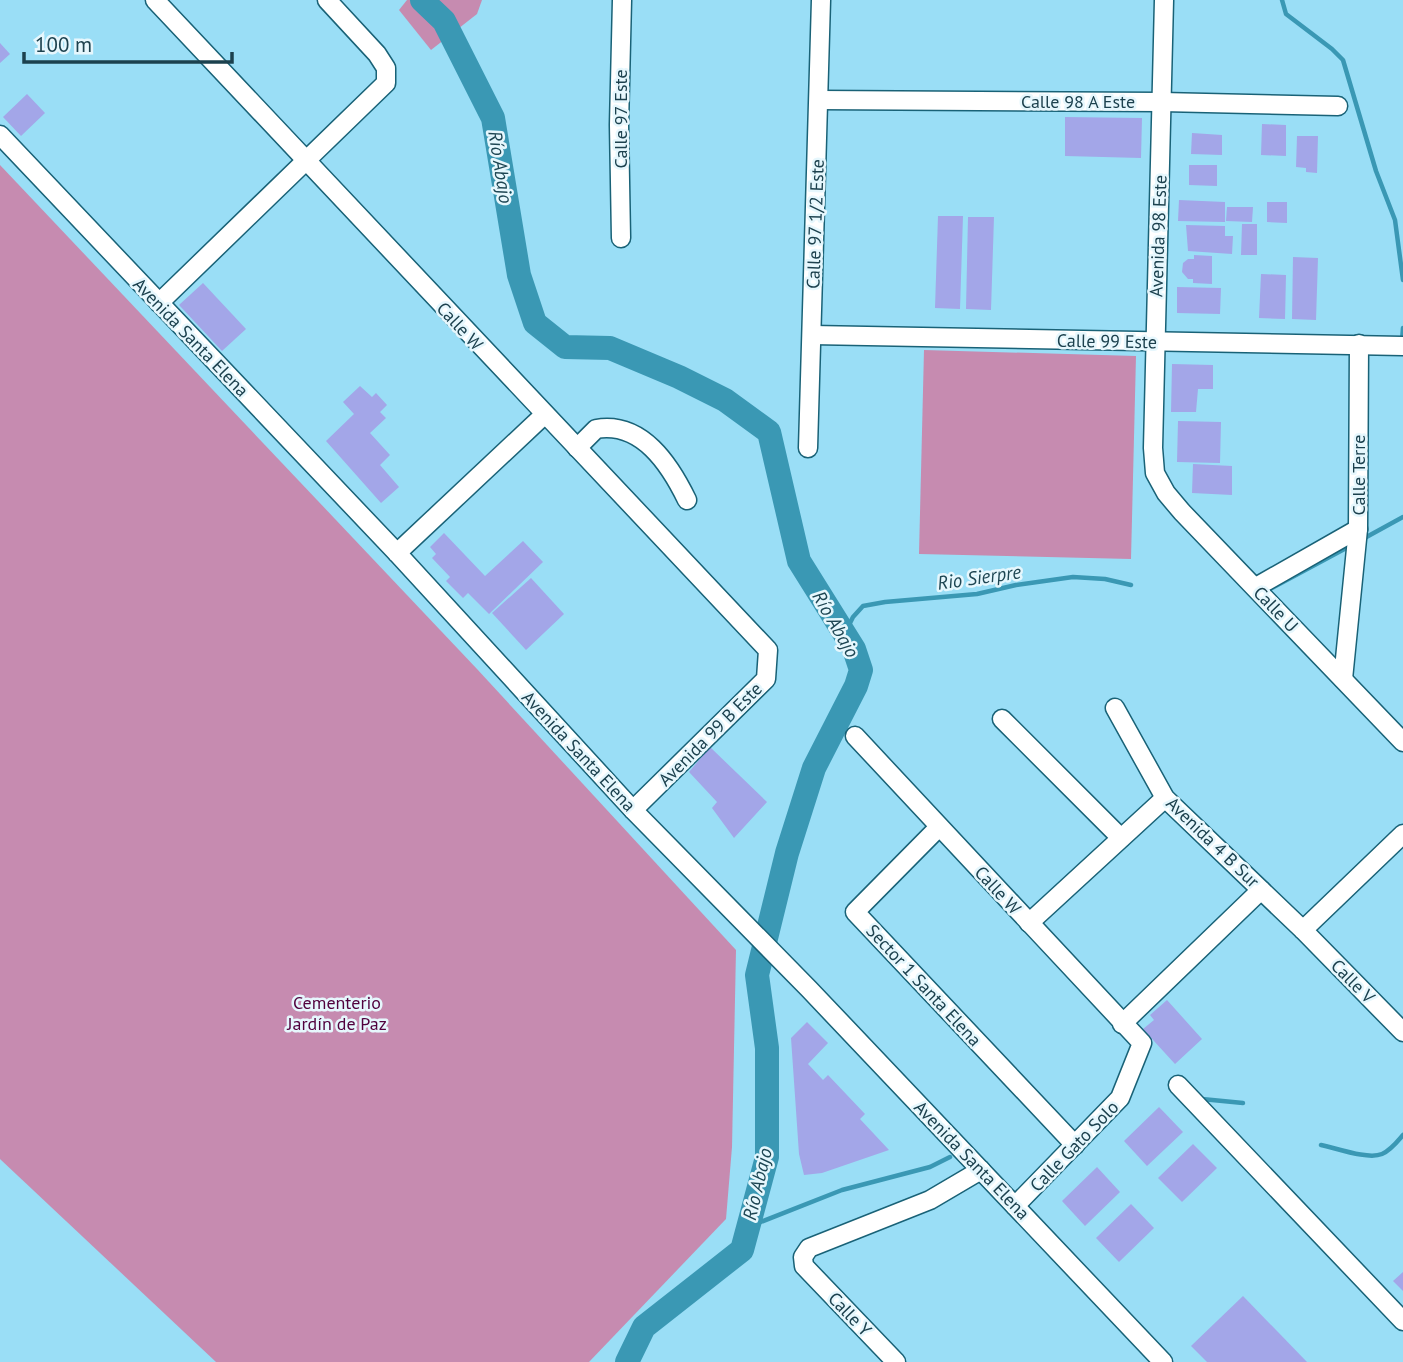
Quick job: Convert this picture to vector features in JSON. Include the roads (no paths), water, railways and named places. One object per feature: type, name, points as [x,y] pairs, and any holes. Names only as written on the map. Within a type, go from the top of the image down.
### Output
[{"type":"street","name":"Calle W","points":[[155,0],[768,650]]},
{"type":"street","points":[[159,303],[386,83],[386,68],[377,54],[327,0]]},
{"type":"street","name":"Calle 97 Este","points":[[621,238],[619,125],[622,0]]},
{"type":"street","name":"Calle 97 1/2 Este","points":[[808,448],[821,0]]},
{"type":"street","name":"Avenida 98 Este","points":[[1155,473],[1155,342],[1164,0]]},
{"type":"street","name":"Calle 98 A Este","points":[[818,100],[1338,106]]},
{"type":"street","name":"Avenida Santa Elena","points":[[0,135],[397,553],[633,810],[809,989],[1163,1362]]},
{"type":"street","name":"Calle 99 Este","points":[[812,335],[1396,345]]},
{"type":"street","name":"Calle Terre","points":[[1256,587],[1357,532],[1359,344]]},
{"type":"street","points":[[397,553],[544,415]]},
{"type":"street","points":[[576,447],[596,429],[630,433],[654,448],[677,478],[687,500]]},
{"type":"street","name":"Calle U","points":[[1155,473],[1166,493],[1182,512],[1403,742]]},
{"type":"street","points":[[1343,679],[1357,532]]},
{"type":"street","name":"Avenida 99 B Este","points":[[633,810],[766,679],[768,650]]},
{"type":"street","name":"Avenida 4 B Sur","points":[[1115,708],[1165,798],[1303,930]]},
{"type":"street","points":[[1002,719],[1121,838]]},
{"type":"street","name":"Calle W","points":[[855,736],[1142,1043]]},
{"type":"street","points":[[1029,923],[1165,798]]},
{"type":"street","name":"Sector 1 Santa Elena","points":[[939,827],[855,912],[1076,1145]]},
{"type":"street","points":[[1303,930],[1403,834]]},
{"type":"street","points":[[1122,1024],[1261,890]]},
{"type":"street","name":"Calle V","points":[[1303,930],[1403,1032]]},
{"type":"street","name":"Calle Gato Solo","points":[[1015,1206],[1120,1098],[1142,1043]]},
{"type":"street","points":[[1178,1085],[1403,1321]]},
{"type":"street","name":"Calle Y","points":[[896,1362],[804,1266],[803,1257],[809,1248],[930,1200],[981,1170]]},
{"type":"waterway","name":"Río Abajo","points":[[422,0],[444,21],[493,118],[519,275],[535,323],[565,347],[610,348],[679,377],[725,400],[769,432],[799,561],[854,649],[861,670],[856,686],[814,768],[787,853],[757,975],[767,1048],[767,1157],[742,1250],[644,1327],[627,1362]]},
{"type":"waterway","name":"Rio Sierpre","points":[[1282,0],[1286,14],[1343,60],[1376,171],[1395,220],[1403,280]]},
{"type":"waterway","name":"Rio Sierpre","points":[[1402,341],[1403,328]]},
{"type":"waterway","name":"Rio Sierpre","points":[[1361,540],[1403,517]]},
{"type":"waterway","name":"Rio Sierpre","points":[[1270,589],[1350,546]]},
{"type":"waterway","name":"Rio Sierpre","points":[[845,633],[853,617],[863,606],[885,602],[977,594],[1073,577],[1105,579],[1131,585]]},
{"type":"waterway","points":[[1202,1099],[1243,1103]]},
{"type":"waterway","points":[[1321,1145],[1361,1155],[1376,1155],[1394,1146],[1403,1135]]},
{"type":"waterway","points":[[748,1227],[842,1190],[930,1167],[950,1157]]},
{"type":"park label","name":"Cementerio Jardín de Paz","points":[[337,1012]]}]
